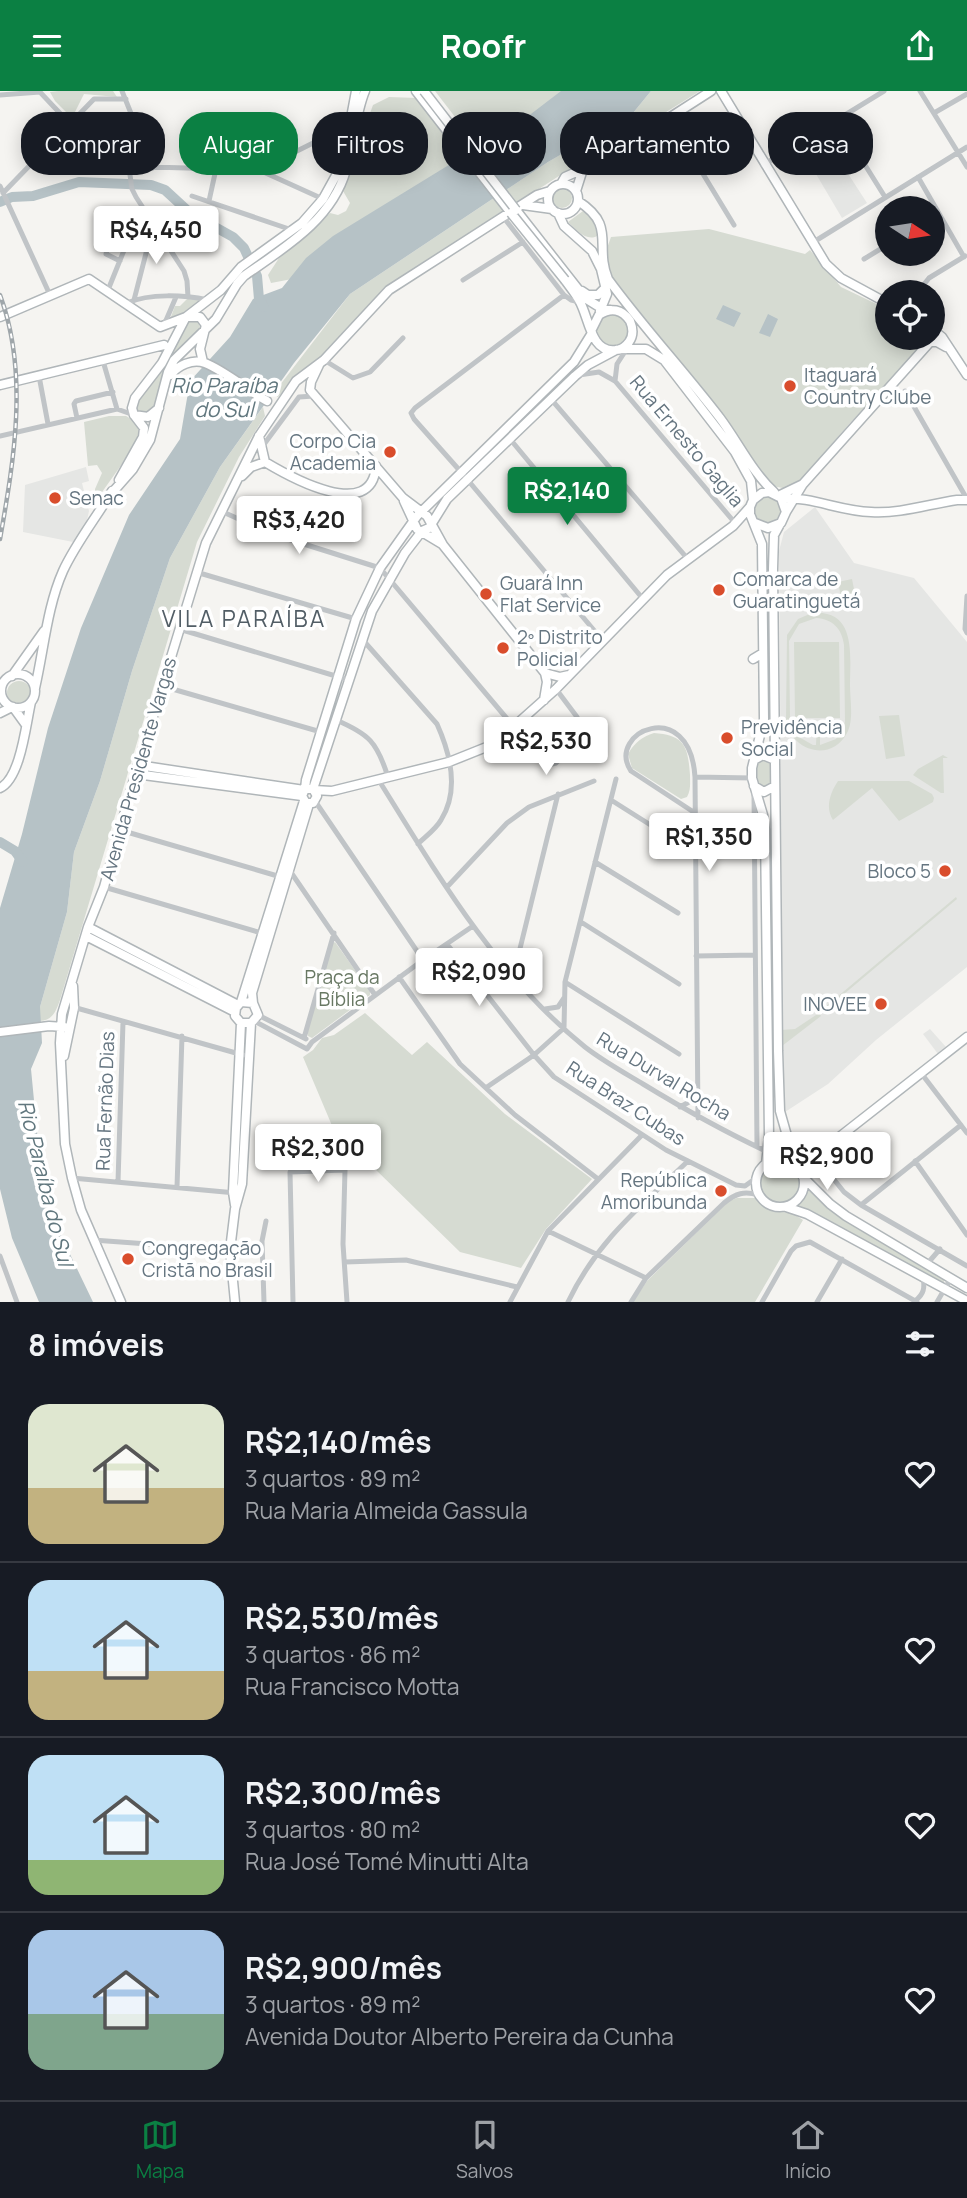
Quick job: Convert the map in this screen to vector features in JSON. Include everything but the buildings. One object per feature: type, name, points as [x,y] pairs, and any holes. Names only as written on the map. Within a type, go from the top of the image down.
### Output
[{"type":"street","points":[[0,95],[41,91],[60,112]]},
{"type":"street","points":[[122,91],[131,112]]},
{"type":"street","points":[[352,112],[356,91]]},
{"type":"street","points":[[111,493],[143,454],[150,440],[168,372],[174,361],[205,331],[224,305],[242,272],[259,265],[316,222],[339,190],[365,91]]},
{"type":"street","points":[[416,91],[585,298],[606,310],[620,311],[631,321],[632,335],[622,349],[615,381],[599,372],[575,376]]},
{"type":"street","points":[[424,91],[514,211],[523,242],[564,295],[580,302]]},
{"type":"street","points":[[678,112],[711,91]]},
{"type":"street","points":[[721,91],[763,165],[826,264],[841,278],[875,296]]},
{"type":"street","points":[[850,112],[884,91]]},
{"type":"street","points":[[920,91],[967,167]]},
{"type":"street","points":[[934,113],[967,94]]},
{"type":"street","points":[[82,112],[94,99],[126,99]]},
{"type":"street","points":[[888,196],[967,148]]},
{"type":"street","points":[[763,165],[768,162]]},
{"type":"street","points":[[5,197],[25,175]]},
{"type":"street","points":[[130,175],[132,189],[184,271],[188,297]]},
{"type":"street","points":[[209,201],[215,175]]},
{"type":"street","points":[[269,175],[323,199]]},
{"type":"street","points":[[162,326],[186,317],[242,272],[256,255],[312,213],[336,175]]},
{"type":"street","points":[[289,390],[323,361],[389,290],[573,175]]},
{"type":"street","points":[[514,211],[571,212],[581,175]]},
{"type":"street","points":[[704,175],[734,225]]},
{"type":"street","points":[[871,175],[884,196]]},
{"type":"street","points":[[918,177],[927,196]]},
{"type":"street","points":[[563,181],[598,217],[602,228],[604,270],[608,279],[734,437],[759,477],[788,509]]},
{"type":"street","points":[[0,186],[50,295]]},
{"type":"street","points":[[423,960],[309,796],[306,780],[356,619],[380,568],[417,516],[574,362],[606,310],[607,293],[601,269],[586,244],[564,226],[548,198],[550,191]]},
{"type":"street","points":[[192,196],[292,230]]},
{"type":"street","points":[[812,243],[875,204]]},
{"type":"street","points":[[131,302],[153,226]]},
{"type":"street","points":[[114,228],[106,254],[120,261]]},
{"type":"street","points":[[927,280],[966,256],[945,228]]},
{"type":"street","points":[[108,290],[131,233]]},
{"type":"street","points":[[586,244],[603,238]]},
{"type":"street","points":[[463,280],[523,242]]},
{"type":"street","points":[[864,259],[875,252]]},
{"type":"street","points":[[567,278],[600,347],[646,349],[664,360],[736,453],[751,481],[754,522],[762,544],[764,653],[764,719],[754,759],[753,782],[757,1147]]},
{"type":"street","points":[[0,317],[89,279],[131,302],[162,326]]},
{"type":"street","points":[[580,290],[593,296],[606,287]]},
{"type":"street","points":[[564,295],[411,413],[603,642]]},
{"type":"street","points":[[131,302],[176,297],[208,300]]},
{"type":"street","points":[[165,358],[162,326],[176,297]]},
{"type":"street","points":[[208,300],[208,312],[213,315],[224,305]]},
{"type":"street","points":[[606,310],[634,311]]},
{"type":"street","points":[[186,317],[200,317],[206,325],[200,349],[204,363]]},
{"type":"street","points":[[0,788],[6,785],[12,776],[32,702],[46,628],[64,570],[143,437],[144,428],[132,408],[135,398],[165,358],[186,317]]},
{"type":"street","points":[[238,1006],[265,934],[362,639],[372,611],[390,577],[422,531],[429,528],[447,499],[575,376],[588,365],[633,341],[639,334],[642,321]]},
{"type":"street","points":[[323,361],[353,378],[370,372],[403,338]]},
{"type":"street","points":[[945,343],[948,349]]},
{"type":"street","points":[[0,385],[164,345]]},
{"type":"street","points":[[945,346],[964,365],[967,375]]},
{"type":"street","points":[[786,1206],[800,1196],[803,1188],[780,1111],[774,535],[803,484],[921,350]]},
{"type":"street","points":[[103,361],[117,409]]},
{"type":"street","points":[[312,393],[310,382],[323,361]]},
{"type":"street","points":[[164,386],[171,373],[179,366],[204,363],[266,401],[270,417]]},
{"type":"street","points":[[39,376],[48,424]]},
{"type":"street","name":"Rua Ernesto Gaglia","points":[[615,381],[734,524]]},
{"type":"street","points":[[266,401],[299,385],[312,393],[403,498],[427,516],[443,545],[577,716]]},
{"type":"street","name":"Avenida Presidente Vargas","points":[[121,1302],[81,1210],[65,1144],[62,1062],[67,1009],[87,931],[104,887],[206,543],[259,436],[289,390]]},
{"type":"street","points":[[905,391],[967,500]]},
{"type":"street","points":[[77,418],[74,404],[76,401],[113,393]]},
{"type":"street","points":[[261,450],[270,433],[299,397],[312,393]]},
{"type":"street","points":[[551,399],[687,558]]},
{"type":"street","points":[[0,436],[117,409],[148,417],[160,407]]},
{"type":"street","points":[[259,436],[265,462],[290,477],[338,493],[350,494],[360,491],[372,482],[391,484]]},
{"type":"street","points":[[510,439],[643,599]]},
{"type":"street","name":"Avenida Presidente Vargas","points":[[238,481],[251,467],[265,462]]},
{"type":"street","points":[[372,482],[376,465]]},
{"type":"street","points":[[778,496],[803,484]]},
{"type":"street","points":[[803,484],[811,497],[818,501]]},
{"type":"street","points":[[137,770],[309,796],[449,761],[489,745],[514,727],[557,688],[643,599],[687,558],[734,524],[762,493],[874,513],[957,499],[967,500]]},
{"type":"street","points":[[403,498],[417,529],[443,545]]},
{"type":"street","points":[[788,509],[818,501]]},
{"type":"street","points":[[223,512],[272,534],[380,568],[548,765],[556,763],[584,735]]},
{"type":"street","points":[[734,524],[754,522],[768,529],[781,523]]},
{"type":"street","points":[[196,572],[356,619]]},
{"type":"street","points":[[966,630],[967,596]]},
{"type":"street","points":[[26,725],[2,697],[1,688],[46,628]]},
{"type":"street","points":[[179,629],[349,680]]},
{"type":"street","points":[[362,639],[437,724],[444,739],[453,783],[449,803],[441,821],[418,844]]},
{"type":"street","points":[[753,659],[764,653]]},
{"type":"street","points":[[12,676],[23,675],[32,682],[34,688]]},
{"type":"street","points":[[547,676],[569,675]]},
{"type":"street","points":[[544,700],[547,676]]},
{"type":"street","points":[[162,686],[321,732]]},
{"type":"street","points":[[0,713],[12,707],[23,708],[32,702]]},
{"type":"street","points":[[336,720],[358,730],[373,741],[382,757],[388,777]]},
{"type":"street","points":[[695,813],[631,771],[625,763],[630,743],[649,729],[671,730],[680,735],[694,757],[695,777],[698,1118]]},
{"type":"street","points":[[754,759],[763,755],[775,760]]},
{"type":"street","points":[[695,777],[753,782],[764,792],[775,786]]},
{"type":"street","name":"Rua Durval Rocha","points":[[378,779],[473,926],[513,977],[564,1028],[610,1064],[698,1118],[768,1152]]},
{"type":"street","points":[[487,1087],[534,1055],[564,1028],[565,982],[616,779]]},
{"type":"street","points":[[447,887],[507,823],[528,807],[594,781]]},
{"type":"street","points":[[729,1181],[745,1186],[751,1184],[766,1164],[768,1152],[765,832],[753,782]]},
{"type":"street","points":[[513,977],[558,794]]},
{"type":"street","points":[[611,800],[679,843]]},
{"type":"street","points":[[120,830],[283,877]]},
{"type":"street","points":[[596,862],[678,913]]},
{"type":"street","points":[[286,867],[375,995]]},
{"type":"street","points":[[104,887],[265,934]]},
{"type":"street","points":[[580,922],[679,985]]},
{"type":"street","points":[[87,931],[238,1006],[251,1020],[307,1049],[312,1042],[375,995],[473,926]]},
{"type":"street","points":[[304,1038],[334,933]]},
{"type":"street","points":[[235,1302],[230,1250],[237,1193],[244,1055],[251,1020],[252,993],[265,934]]},
{"type":"street","name":"Rua Braz Cubas","points":[[447,944],[554,1077],[642,1135],[729,1181]]},
{"type":"street","points":[[696,956],[755,955]]},
{"type":"street","points":[[399,978],[460,1064],[516,1115],[598,1179]]},
{"type":"street","points":[[565,982],[679,1054]]},
{"type":"street","points":[[545,1009],[558,1007],[564,998]]},
{"type":"street","points":[[238,1006],[253,1003]]},
{"type":"street","points":[[47,1026],[67,1009],[182,1036],[244,1055]]},
{"type":"street","name":"Avenida Presidente Vargas","points":[[66,1026],[67,1009]]},
{"type":"street","points":[[251,1020],[312,1042]]},
{"type":"street","name":"Rua Fernão Dias","points":[[118,1182],[123,1022]]},
{"type":"street","points":[[0,1032],[66,1026]]},
{"type":"street","points":[[177,1187],[182,1036]]},
{"type":"street","points":[[798,1169],[967,1037]]},
{"type":"street","points":[[921,1073],[967,1133]]},
{"type":"street","points":[[680,1107],[698,1097]]},
{"type":"street","points":[[861,1205],[961,1125]]},
{"type":"street","points":[[510,1302],[548,1231],[642,1135]]},
{"type":"street","points":[[813,1158],[844,1192],[861,1205],[967,1266]]},
{"type":"street","points":[[766,1164],[778,1159],[798,1169],[830,1204],[846,1216],[967,1288]]},
{"type":"street","points":[[568,1302],[581,1274],[594,1255],[617,1229],[688,1161]]},
{"type":"street","points":[[915,1161],[967,1235]]},
{"type":"street","points":[[293,1302],[290,1172],[345,1170],[347,1302]]},
{"type":"street","points":[[72,1178],[237,1193]]},
{"type":"street","points":[[756,1178],[759,1195]]},
{"type":"street","points":[[729,1181],[734,1190],[732,1197]]},
{"type":"street","points":[[631,1302],[646,1278],[732,1197],[743,1192],[759,1195],[771,1206],[786,1206],[807,1214],[967,1301]]},
{"type":"street","points":[[264,1302],[262,1241],[265,1221]]},
{"type":"street","points":[[548,1231],[646,1278]]},
{"type":"street","points":[[93,1240],[230,1250]]},
{"type":"street","points":[[762,1302],[796,1245],[810,1242],[916,1302],[924,1291],[923,1277]]},
{"type":"street","points":[[927,1264],[940,1249]]},
{"type":"street","points":[[0,1257],[17,1302]]},
{"type":"street","points":[[817,1302],[842,1259]]},
{"type":"street","points":[[345,1262],[406,1260],[517,1287]]},
{"type":"street","points":[[937,1302],[951,1278]]},
{"type":"street","points":[[0,1283],[10,1284]]},
{"type":"shaded area","points":[[817,175],[849,175],[867,203],[842,218]]},
{"type":"shaded area","name":"Senac","points":[[86,467],[89,481],[82,483],[89,511],[86,525],[73,542],[23,532],[25,485]]},
{"type":"shaded area","points":[[815,507],[854,563],[914,578],[967,642],[967,967],[876,1040],[828,1084],[785,1112],[779,551],[784,532]]},
{"type":"shaded area","points":[[930,1029],[946,1047],[938,1054],[923,1034]]},
{"type":"green space","points":[[113,91],[117,97],[84,94],[75,112],[66,112],[50,92]]},
{"type":"green space","points":[[435,91],[576,91],[544,112],[451,112]]},
{"type":"green space","points":[[651,91],[700,91],[666,112],[634,112]]},
{"type":"green space","points":[[389,97],[417,98],[427,112],[370,112],[373,105]]},
{"type":"green space","points":[[428,113],[442,133],[444,175],[292,279],[271,283],[268,275],[279,258],[330,213],[338,215],[346,211],[350,203],[343,191],[349,175],[428,175]]},
{"type":"green space","points":[[560,155],[560,175],[386,288],[318,361],[301,373],[278,397],[273,394],[350,294],[528,175],[546,175],[548,162]]},
{"type":"green space","points":[[562,188],[569,191],[572,198],[569,205],[562,208],[555,205],[552,198],[555,191]]},
{"type":"green space","points":[[583,211],[596,225],[597,236],[585,236],[568,222]]},
{"type":"green space","name":"Itaguará Country Clube","points":[[709,229],[805,254],[810,250],[841,287],[875,303],[875,350],[919,350],[798,483],[787,489],[773,486],[609,275],[606,251],[611,237]]},
{"type":"green space","points":[[188,298],[203,301],[169,322],[175,306],[180,306]]},
{"type":"green space","points":[[613,313],[625,318],[630,330],[625,342],[613,347],[601,342],[596,330],[601,318]]},
{"type":"green space","points":[[198,321],[201,330],[166,368],[153,408],[148,413],[137,410],[138,400],[162,367],[186,323]]},
{"type":"green space","points":[[263,407],[265,416],[239,457],[197,542],[60,1000],[51,1017],[40,1021],[40,1007],[67,912],[74,852],[100,781],[132,671],[170,558],[220,467]]},
{"type":"green space","points":[[109,416],[126,416],[138,423],[139,440],[95,502],[95,489],[102,473],[97,465],[88,466],[84,422]]},
{"type":"green space","points":[[768,496],[778,500],[782,510],[778,520],[768,524],[758,520],[754,510],[758,500]]},
{"type":"green space","points":[[852,579],[857,604],[843,607],[838,582]]},
{"type":"green space","points":[[812,613],[827,614],[837,618],[848,637],[850,722],[840,743],[831,748],[821,750],[802,745],[789,730],[786,719],[787,635],[798,619]],"holes":[[[816,618],[827,620],[836,626],[844,645],[845,722],[836,739],[820,745],[820,723],[817,723],[816,745],[813,745],[797,736],[790,718],[789,641],[799,624]]]},
{"type":"green space","points":[[794,642],[839,642],[840,718],[795,718]]},
{"type":"green space","points":[[19,681],[28,684],[31,693],[28,702],[19,705],[10,702],[7,693],[10,684]]},
{"type":"green space","points":[[899,715],[905,756],[886,759],[879,716]]},
{"type":"green space","points":[[654,733],[672,736],[683,744],[690,775],[687,797],[681,799],[632,768],[628,754],[633,746]]},
{"type":"green space","points":[[943,755],[948,758],[943,758],[944,793],[941,793],[913,775],[918,769]]},
{"type":"green space","points":[[761,760],[772,764],[772,785],[768,789],[757,785],[756,767]]},
{"type":"green space","points":[[838,781],[909,781],[932,794],[934,798],[933,802],[899,821],[872,788],[833,820],[829,801]]},
{"type":"green space","points":[[956,897],[957,899],[825,1010],[824,1008]]},
{"type":"green space","name":"Praça da Bíblia","points":[[335,942],[370,991],[370,995],[312,1038],[307,1032],[332,944]]},
{"type":"green space","points":[[365,1013],[412,1055],[427,1042],[505,1114],[592,1179],[546,1229],[521,1268],[460,1252],[333,1128],[303,1057],[313,1050],[322,1038],[334,1035]]},
{"type":"green space","points":[[819,1013],[821,1016],[782,1046],[781,1030],[795,1029]]},
{"type":"green space","points":[[780,1164],[795,1170],[801,1185],[795,1200],[780,1206],[765,1200],[759,1185],[765,1170]]},
{"type":"green space","points":[[807,1187],[833,1212],[944,1279],[944,1283],[796,1207],[807,1194]]},
{"type":"green space","points":[[755,1198],[772,1211],[792,1213],[803,1220],[755,1302],[633,1302],[647,1281],[729,1201]]},
{"type":"water","name":"Rio Paraíba do Sul","points":[[561,91],[651,91],[634,112],[560,112],[560,155],[546,163],[546,112],[534,112]]},
{"type":"water","name":"Rio Paraíba do Sul","points":[[442,169],[442,175],[528,175],[350,294],[294,363],[220,467],[170,558],[132,671],[100,781],[74,852],[67,912],[40,1007],[42,1043],[31,1069],[38,1142],[57,1227],[93,1302],[39,1302],[12,1238],[0,1189],[0,908],[22,834],[48,728],[81,628],[129,515],[180,439],[190,381],[230,337],[253,299],[282,288],[306,258],[333,236]]},
{"type":"water","points":[[723,305],[741,313],[734,327],[716,319]]},
{"type":"water","points":[[768,314],[778,319],[770,337],[759,333]]},
{"type":"waterway","points":[[0,202],[12,197],[33,196],[79,182],[151,185],[165,190],[190,213],[233,237],[244,248],[257,276],[259,299],[264,307]]},
{"type":"waterway","points":[[0,842],[15,851],[23,862]]},
{"type":"railway","points":[[0,295],[9,325],[16,386],[14,448],[0,539]]},
{"type":"place","name":"Itaguará Country Clube","points":[[790,386]]},
{"type":"place","name":"Corpo Cia Academia","points":[[390,452]]},
{"type":"place","name":"Senac","points":[[55,498]]},
{"type":"place","name":"Comarca de Guaratinguetá","points":[[719,590]]},
{"type":"place","name":"Guará Inn Flat Service","points":[[486,594]]},
{"type":"place","name":"2º Distrito Policial","points":[[503,648]]},
{"type":"place","name":"Previdência Social","points":[[727,738]]},
{"type":"place","name":"Bloco 5","points":[[945,871]]},
{"type":"place","name":"INOVEE","points":[[881,1004]]},
{"type":"place","name":"República Amoribunda","points":[[721,1191]]},
{"type":"place","name":"Congregação Cristã no Brasil","points":[[128,1259]]},
{"type":"district","name":"VILA PARAÍBA","points":[[244,619]]}]
